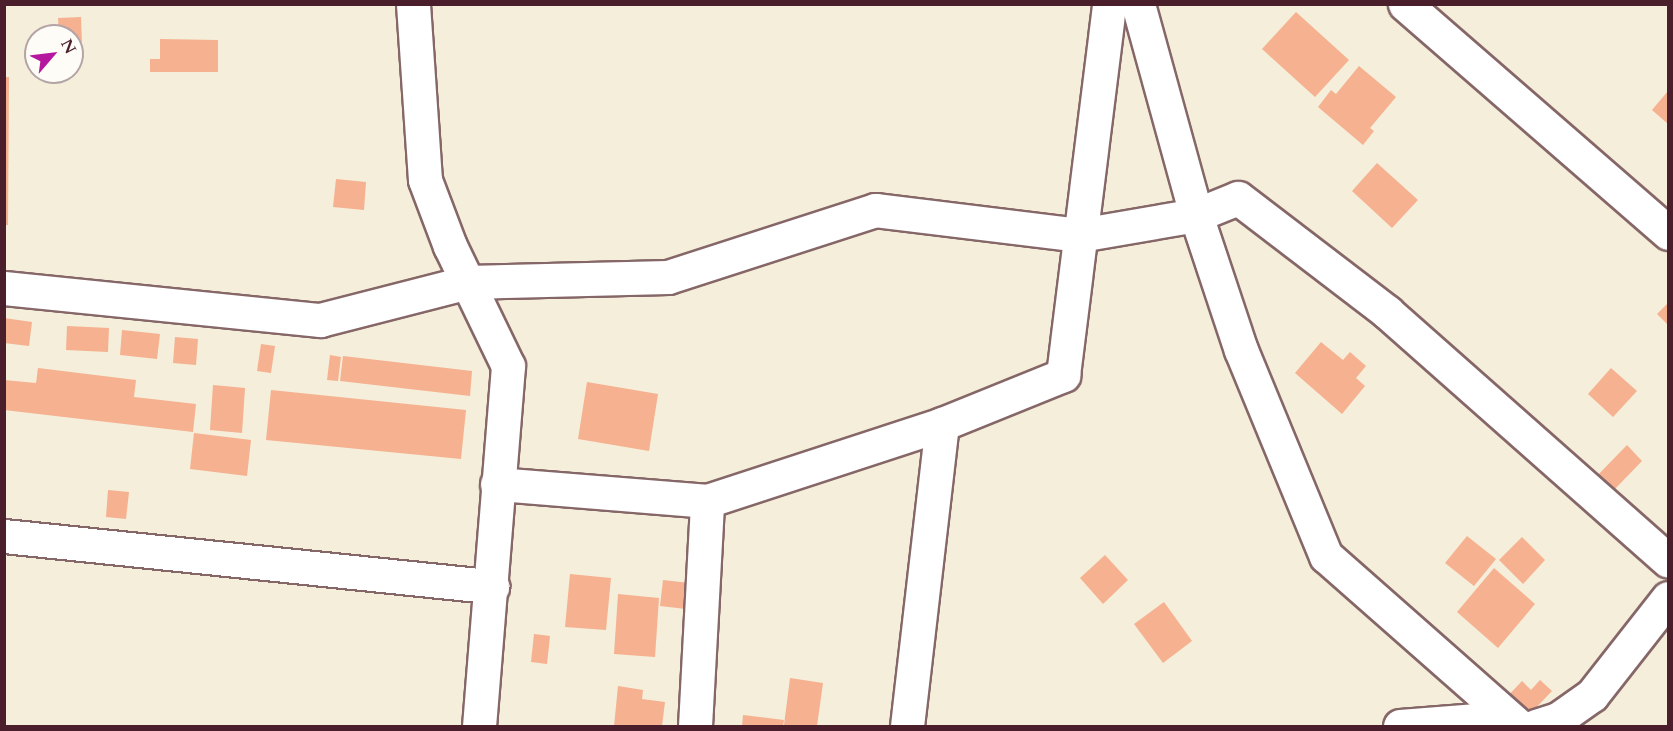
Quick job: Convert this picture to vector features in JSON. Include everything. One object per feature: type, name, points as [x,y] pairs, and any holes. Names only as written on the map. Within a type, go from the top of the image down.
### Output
[{"type":"street","points":[[414,4],[425,180],[468,282],[508,366],[479,726]]},
{"type":"street","points":[[497,484],[707,501],[942,424],[1063,375],[1109,4]]},
{"type":"street","points":[[1138,4],[1196,215],[1241,350],[1326,556],[1519,726]]},
{"type":"street","points":[[1405,4],[1668,233]]},
{"type":"street","points":[[4,288],[320,320],[468,282],[668,277],[875,210],[1080,235],[1196,215],[1238,198],[1387,312],[1668,561]]},
{"type":"street","points":[[907,726],[942,424]]},
{"type":"street","points":[[695,726],[707,501]]},
{"type":"street","points":[[4,536],[492,586]]},
{"type":"street","points":[[1536,726],[1558,719],[1592,695],[1668,598]]},
{"type":"street","points":[[1400,726],[1477,720],[1506,726]]},
{"type":"building","points":[[1296,12],[1349,60],[1315,97],[1262,49]]},
{"type":"building","points":[[81,17],[81,24],[58,24],[58,18]]},
{"type":"building","points":[[160,39],[218,40],[218,72],[150,72],[150,59],[160,59]]},
{"type":"building","points":[[1359,66],[1396,97],[1370,128],[1374,131],[1363,145],[1318,107],[1331,90],[1336,94]]},
{"type":"building","points":[[5,77],[9,77],[8,225],[5,225]]},
{"type":"building","points":[[1668,91],[1668,124],[1652,110]]},
{"type":"building","points":[[1377,163],[1418,200],[1392,228],[1352,191]]},
{"type":"building","points":[[336,179],[366,182],[364,210],[333,207]]},
{"type":"building","points":[[1668,303],[1668,325],[1657,314]]},
{"type":"building","points":[[4,318],[32,322],[29,346],[4,343]]},
{"type":"building","points":[[67,326],[109,328],[108,352],[66,350]]},
{"type":"building","points":[[122,330],[160,334],[157,359],[120,355]]},
{"type":"building","points":[[175,337],[198,339],[196,365],[173,363]]},
{"type":"building","points":[[1321,342],[1343,360],[1350,352],[1366,366],[1356,378],[1365,386],[1342,414],[1295,373]]},
{"type":"building","points":[[261,344],[275,346],[271,373],[257,371]]},
{"type":"building","points":[[330,355],[341,357],[338,381],[327,380]]},
{"type":"building","points":[[343,356],[472,371],[470,396],[340,381]]},
{"type":"building","points":[[38,368],[136,380],[134,397],[196,404],[193,432],[4,410],[4,380],[36,383]]},
{"type":"building","points":[[1611,368],[1637,391],[1613,417],[1588,394]]},
{"type":"building","points":[[587,382],[658,394],[649,451],[578,439]]},
{"type":"building","points":[[213,385],[245,388],[242,433],[210,430]]},
{"type":"building","points":[[271,390],[466,410],[461,459],[266,440]]},
{"type":"building","points":[[194,433],[251,440],[247,476],[190,469]]},
{"type":"building","points":[[1627,445],[1642,461],[1611,493],[1595,478]]},
{"type":"building","points":[[108,490],[129,492],[126,519],[106,517]]},
{"type":"building","points":[[1467,536],[1496,559],[1474,586],[1445,563]]},
{"type":"building","points":[[1522,537],[1545,560],[1523,584],[1499,560]]},
{"type":"building","points":[[1105,555],[1128,580],[1103,604],[1080,578]]},
{"type":"building","points":[[1494,568],[1535,604],[1498,648],[1457,612]]},
{"type":"building","points":[[570,574],[611,578],[606,630],[565,627]]},
{"type":"building","points":[[663,580],[689,583],[686,609],[660,606]]},
{"type":"building","points":[[618,594],[659,598],[655,657],[614,654]]},
{"type":"building","points":[[1164,602],[1192,641],[1163,663],[1134,624]]},
{"type":"building","points":[[534,634],[550,636],[547,664],[531,662]]},
{"type":"building","points":[[790,678],[823,683],[817,726],[784,725]]},
{"type":"building","points":[[1540,680],[1552,691],[1526,718],[1505,699],[1522,681],[1531,690]]},
{"type":"building","points":[[618,686],[643,690],[642,699],[665,702],[662,726],[614,726]]},
{"type":"building","points":[[743,715],[784,720],[783,726],[742,726]]}]
